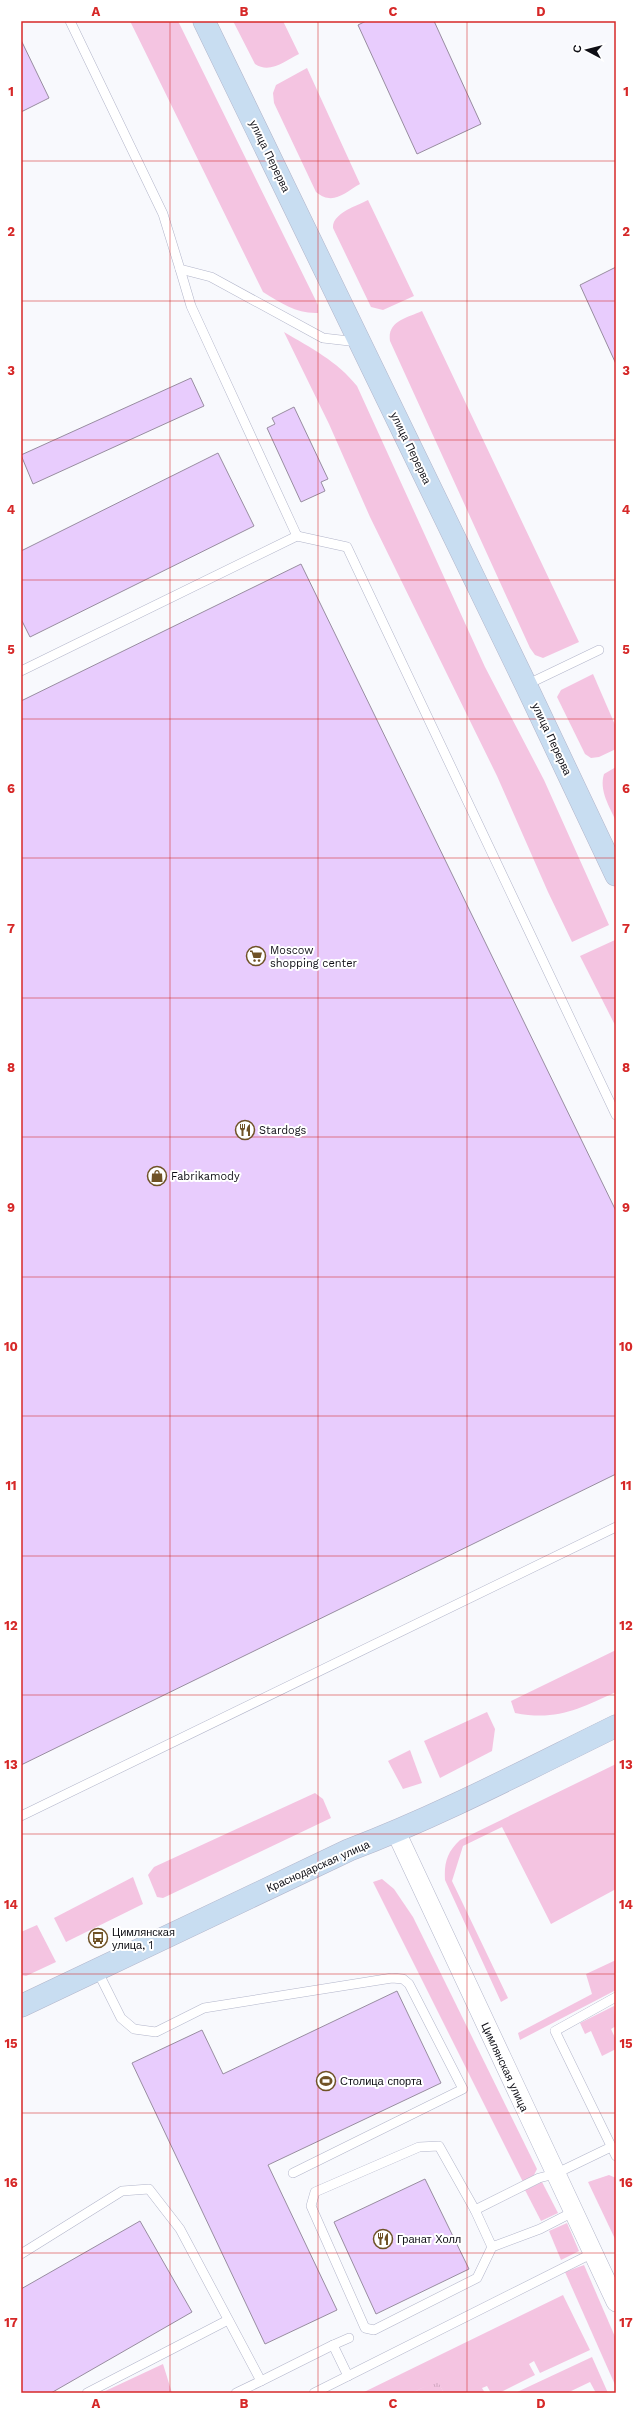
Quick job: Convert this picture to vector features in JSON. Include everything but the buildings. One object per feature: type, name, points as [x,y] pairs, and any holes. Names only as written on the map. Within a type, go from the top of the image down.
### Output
[{"type":"street","name":"улица Перерва","points":[[204,21],[616,875]]},
{"type":"street","name":"Краснодарская улица","points":[[21,2006],[349,1850],[396,1832],[616,1726]]},
{"type":"street","name":"Цимлянская улица","points":[[396,1832],[616,2302]]},
{"type":"lane","points":[[70,21],[163,214],[191,306],[296,536]]},
{"type":"lane","points":[[180,269],[211,277],[322,338],[360,342]]},
{"type":"lane","points":[[21,671],[296,536],[347,547],[616,1115]]},
{"type":"lane","points":[[526,686],[599,650]]},
{"type":"lane","points":[[21,1816],[616,1527]]},
{"type":"lane","points":[[97,1970],[121,2018],[134,2029],[156,2032],[204,2008],[392,1978],[403,1979],[409,1984],[463,2089],[293,2173]]},
{"type":"lane","points":[[616,1997],[554,2031],[616,2156]]},
{"type":"lane","points":[[492,2247],[475,2210],[439,2146],[419,2147],[316,2192],[312,2206],[365,2328],[374,2330],[477,2278],[492,2247],[540,2229],[574,2212]]},
{"type":"lane","points":[[475,2210],[539,2178],[555,2174],[612,2147]]},
{"type":"lane","points":[[21,2254],[122,2191],[149,2189],[180,2230],[261,2381]]},
{"type":"lane","points":[[314,2393],[593,2253]]},
{"type":"lane","points":[[87,2393],[228,2320]]},
{"type":"lane","points":[[236,2393],[349,2338]]},
{"type":"lane","points":[[333,2345],[348,2376]]},
{"type":"green space","points":[[130,21],[178,21],[318,305],[318,313],[296,310],[263,292]]},
{"type":"green space","points":[[233,21],[283,21],[299,54],[272,67],[266,68],[255,64]]},
{"type":"green space","points":[[307,68],[360,184],[338,197],[328,198],[316,192],[274,103],[273,93],[276,85]]},
{"type":"green space","points":[[368,200],[414,296],[383,310],[371,307],[333,228],[336,218],[341,214]]},
{"type":"green space","points":[[422,311],[579,642],[543,658],[535,655],[530,648],[390,341],[392,329],[399,321]]},
{"type":"green space","points":[[284,332],[332,362],[357,386],[485,667],[544,780],[609,925],[572,942],[548,892],[497,776],[370,517],[329,424]]},
{"type":"green space","points":[[593,674],[616,727],[616,749],[599,757],[591,758],[585,754],[557,697],[561,690]]},
{"type":"green space","points":[[616,767],[616,821],[604,792],[603,780],[604,774]]},
{"type":"green space","points":[[615,940],[616,942],[616,1027],[580,956]]},
{"type":"green space","points":[[616,1650],[616,1692],[591,1704],[567,1712],[543,1715],[515,1713],[511,1701]]},
{"type":"green space","points":[[487,1712],[495,1729],[492,1751],[440,1778],[424,1741]]},
{"type":"green space","points":[[410,1750],[422,1783],[403,1789],[388,1761]]},
{"type":"green space","points":[[616,1764],[616,1889],[551,1924],[502,1827],[463,1846],[452,1881],[508,1998],[501,2002],[445,1880],[445,1868],[449,1853],[460,1840]]},
{"type":"green space","points":[[315,1793],[323,1799],[331,1818],[163,1898],[157,1897],[148,1875],[154,1867]]},
{"type":"green space","points":[[133,1877],[143,1904],[66,1942],[54,1918]]},
{"type":"green space","points":[[382,1879],[394,1889],[413,1917],[537,2169],[533,2177],[523,2182],[373,1882]]},
{"type":"green space","points":[[37,1925],[56,1962],[26,1976],[21,1975],[21,1932]]},
{"type":"green space","points":[[616,1960],[616,1990],[520,2040],[518,2033],[592,1994],[586,1974]]},
{"type":"green space","points":[[614,2006],[616,2026],[611,2029],[616,2040],[616,2049],[602,2056],[591,2031],[585,2034],[580,2023]]},
{"type":"green space","points":[[609,2175],[616,2178],[616,2241],[588,2182]]},
{"type":"green space","points":[[542,2182],[558,2213],[541,2221],[525,2190]]},
{"type":"green space","points":[[567,2223],[579,2251],[561,2260],[549,2231]]},
{"type":"green space","points":[[584,2265],[616,2339],[616,2387],[565,2272]]},
{"type":"green space","points":[[563,2295],[590,2350],[540,2373],[534,2361],[529,2364],[535,2375],[499,2393],[491,2393],[487,2386],[482,2388],[485,2393],[444,2393],[437,2381],[412,2393],[362,2393]]},
{"type":"green space","points":[[592,2357],[608,2393],[596,2393],[590,2382],[567,2393],[515,2393]]},
{"type":"green space","points":[[163,2364],[172,2393],[101,2393]]},
{"type":"green space","points":[[437,2380],[444,2393],[412,2393]]},
{"type":"place","name":"Moscow shopping center","points":[[256,956]]},
{"type":"place","name":"Stardogs","points":[[245,1130]]},
{"type":"place","name":"Fabrikamody","points":[[157,1176]]},
{"type":"place","name":"Цимлянская улица, 1","points":[[98,1938]]},
{"type":"place","name":"Столица спорта","points":[[326,2081]]},
{"type":"place","name":"Гранат Холл","points":[[383,2239]]}]
